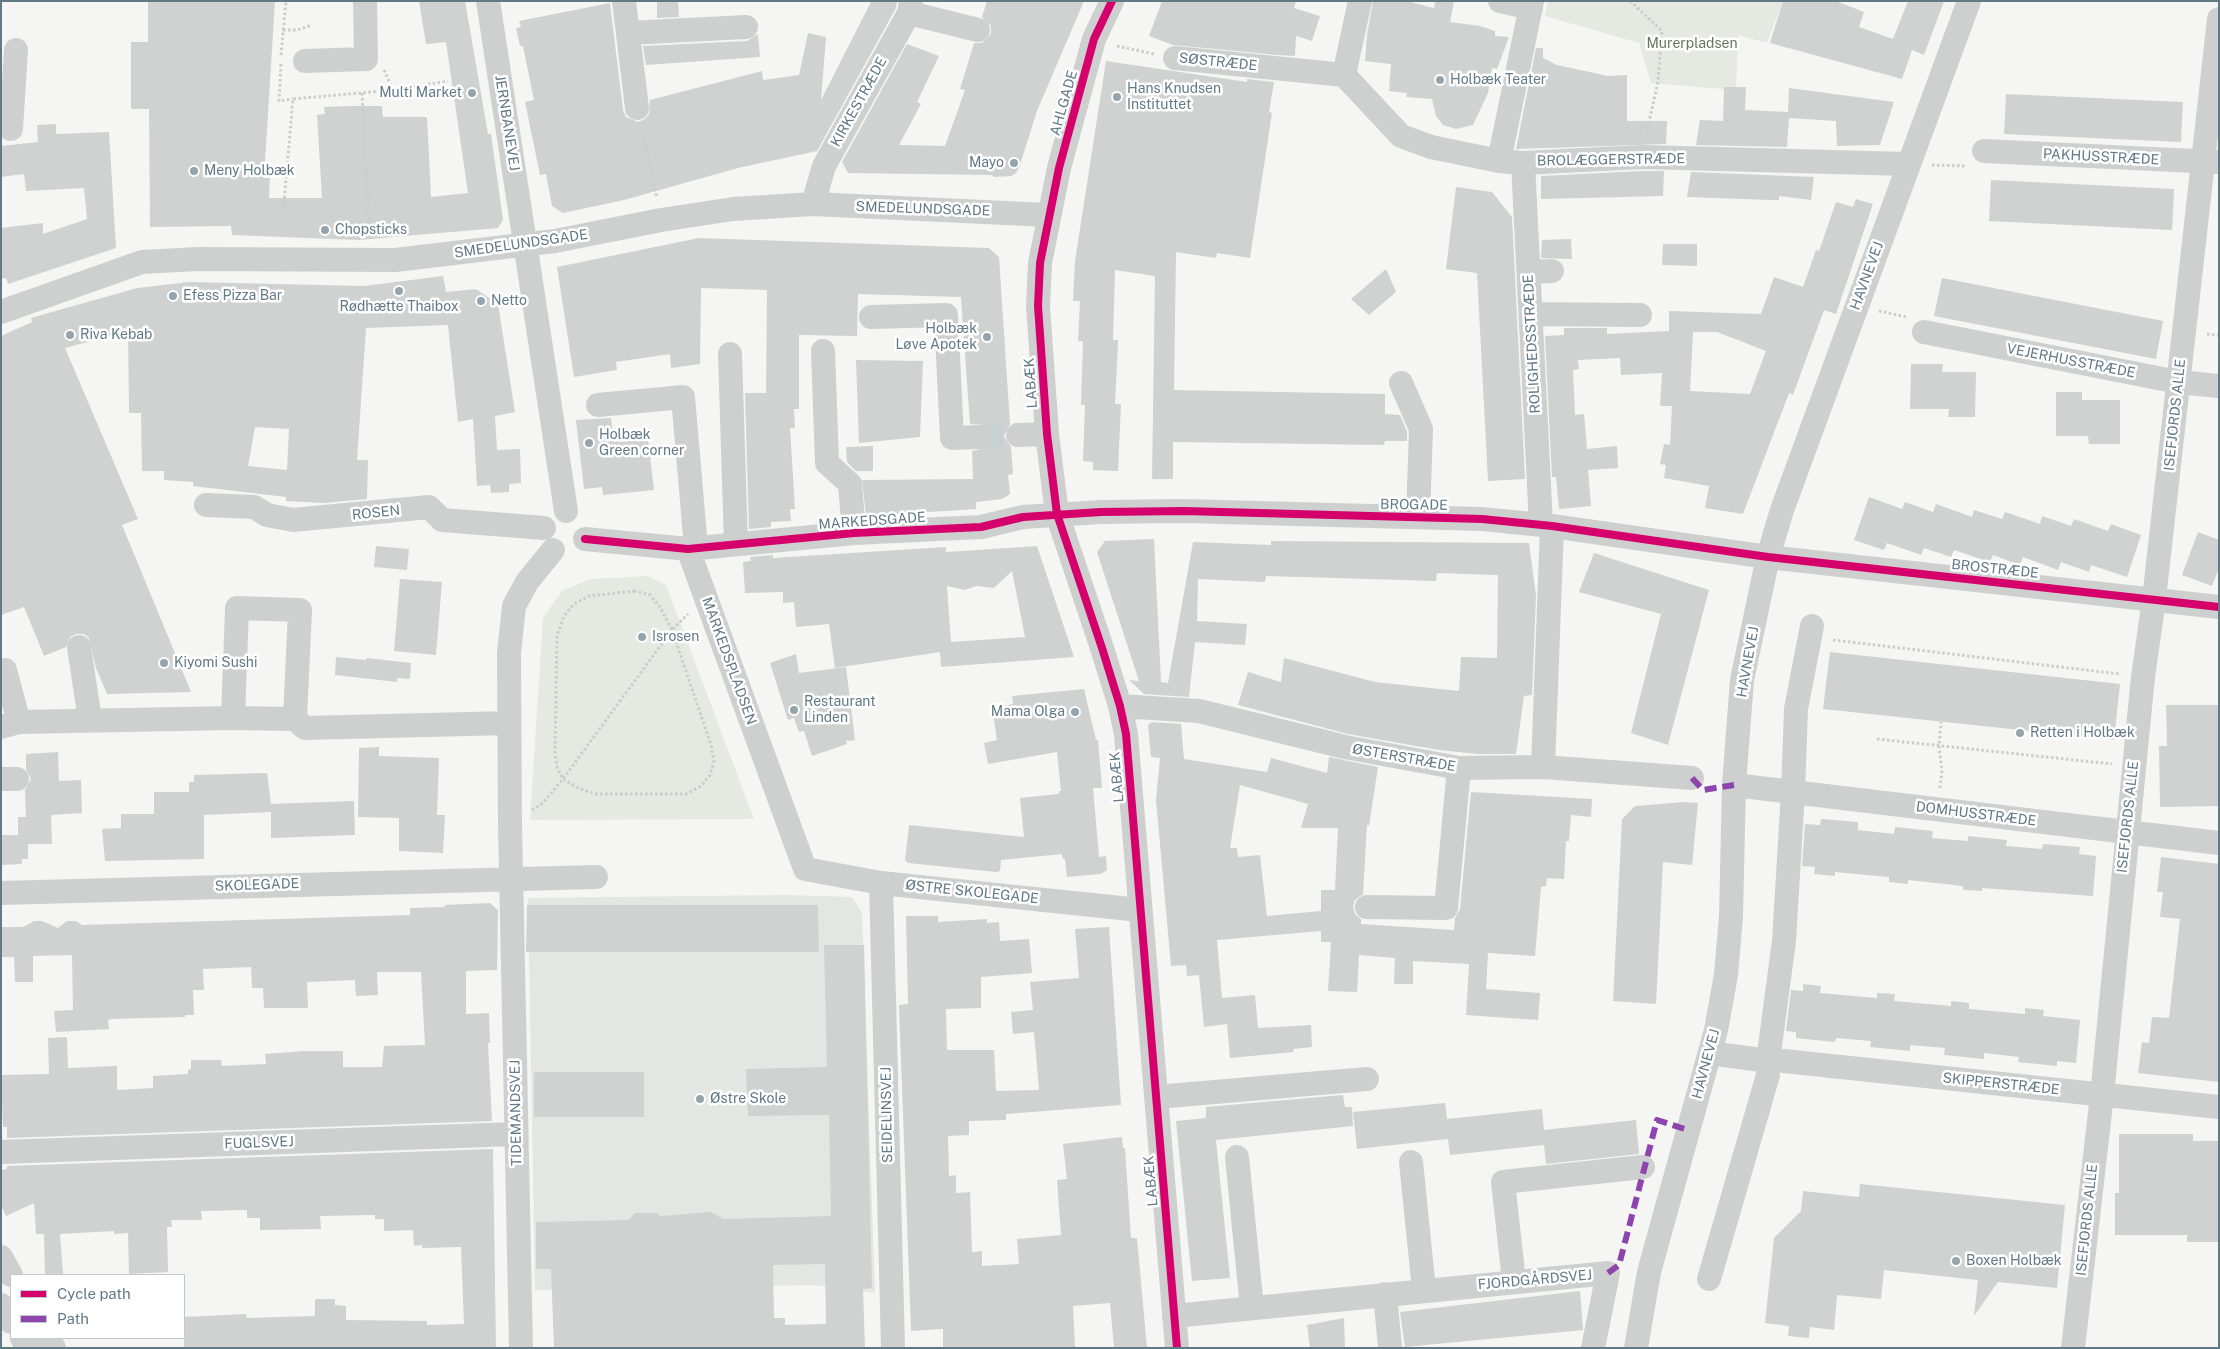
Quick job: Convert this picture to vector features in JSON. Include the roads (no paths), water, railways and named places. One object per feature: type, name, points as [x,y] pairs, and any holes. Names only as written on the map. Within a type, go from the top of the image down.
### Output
[{"type":"street","points":[[305,62],[366,59],[365,1]]},
{"type":"street","name":"JERNBANEVEJ","points":[[488,1],[525,245]]},
{"type":"street","points":[[624,1],[638,108]]},
{"type":"street","name":"AHLGADE","points":[[1048,215],[1094,39],[1112,1]]},
{"type":"street","points":[[1344,75],[1360,1]]},
{"type":"street","points":[[1499,161],[1531,5],[1500,1]]},
{"type":"street","name":"HAVNEVEJ","points":[[1636,1348],[1649,1272],[1710,1053],[1726,975],[1731,916],[1734,785],[1742,680],[1768,557],[1782,510],[1969,1]]},
{"type":"street","points":[[910,7],[978,30]]},
{"type":"street","name":"KIRKESTRÆDE","points":[[813,204],[824,166],[910,7]]},
{"type":"street","name":"ISEFJORDS ALLE","points":[[2073,1348],[2102,1095],[2126,832],[2143,677],[2154,599],[2178,382],[2211,162],[2219,19]]},
{"type":"street","points":[[628,33],[746,27]]},
{"type":"street","points":[[11,129],[16,50]]},
{"type":"street","name":"SØSTRÆDE","points":[[1175,58],[1344,75]]},
{"type":"street","name":"BROLÆGGERSTRÆDE","points":[[1344,75],[1401,136],[1431,147],[1499,161],[1523,163],[1642,157],[1908,164]]},
{"type":"street","name":"PAKHUSSTRÆDE","points":[[1984,152],[2211,162]]},
{"type":"street","name":"ROLIGHEDSSTRÆDE","points":[[1523,163],[1541,272],[1531,314],[1547,526],[1543,767]]},
{"type":"street","name":"SMEDELUNDSGADE","points":[[1,312],[142,262],[198,259],[370,260],[470,252],[556,241],[661,220],[733,210],[813,204],[1048,215]]},
{"type":"street","name":"LABÆK","points":[[1048,215],[1040,263],[1038,306],[1047,434],[1057,514],[1120,706],[1129,762],[1177,1348]]},
{"type":"street","points":[[525,245],[566,511]]},
{"type":"street","points":[[1531,314],[1640,315]]},
{"type":"street","points":[[871,318],[946,315],[952,438],[979,437]]},
{"type":"street","name":"VEJERHUSSTRÆDE","points":[[1924,332],[2178,382],[2219,386]]},
{"type":"street","points":[[823,351],[827,463],[850,484],[854,533]]},
{"type":"street","points":[[730,354],[736,544]]},
{"type":"street","points":[[1402,383],[1422,429],[1418,517]]},
{"type":"street","name":"MARKEDSPLADSEN","points":[[598,405],[683,397],[692,549],[705,596],[806,869]]},
{"type":"street","points":[[1018,435],[1047,434]]},
{"type":"street","name":"ROSEN","points":[[206,505],[254,508],[268,516],[292,520],[429,507],[442,520],[544,528]]},
{"type":"street","points":[[566,511],[576,515],[584,523],[585,538],[579,548],[570,553],[553,550],[546,543],[544,528],[554,514],[566,511]]},
{"type":"street","name":"BROGADE","points":[[1057,514],[1184,511],[1482,519],[1547,526],[1768,557]]},
{"type":"street","name":"MARKEDSGADE","points":[[692,549],[854,533],[981,527],[1023,518],[1057,514]]},
{"type":"street","points":[[585,538],[692,549]]},
{"type":"street","points":[[512,878],[509,653],[514,606],[527,582],[553,550]]},
{"type":"street","name":"BROSTRÆDE","points":[[1768,557],[2219,607]]},
{"type":"street","points":[[233,718],[237,608],[300,610],[295,718]]},
{"type":"street","points":[[1709,1279],[1768,1076],[1776,1061],[1793,792],[1796,709],[1810,632]]},
{"type":"street","points":[[79,647],[90,720]]},
{"type":"street","points":[[5,670],[10,724],[90,720],[233,718],[295,718],[305,728],[509,723]]},
{"type":"street","name":"ØSTERSTRÆDE","points":[[1120,706],[1198,711],[1345,747],[1459,768],[1543,767],[1692,778]]},
{"type":"street","points":[[1367,907],[1446,908],[1459,768]]},
{"type":"street","name":"DOMHUSSTRÆDE","points":[[1734,785],[2219,843]]},
{"type":"street","name":"ØSTRE SKOLEGADE","points":[[806,869],[882,883],[1140,910]]},
{"type":"street","name":"SKOLEGADE","points":[[1,893],[596,877]]},
{"type":"street","name":"TIDEMANDSVEJ","points":[[512,878],[521,1348]]},
{"type":"street","name":"SEIDELINSVEJ","points":[[882,883],[893,1348]]},
{"type":"street","name":"SKIPPERSTRÆDE","points":[[1710,1053],[2219,1108]]},
{"type":"street","points":[[1156,1097],[1367,1079]]},
{"type":"street","name":"FUGLSVEJ","points":[[1,1152],[516,1134]]},
{"type":"street","points":[[1237,1157],[1252,1308]]},
{"type":"street","points":[[1411,1162],[1424,1290]]},
{"type":"street","points":[[1514,1282],[1503,1182],[1643,1168]]},
{"type":"street","points":[[1,1257],[10,1274]]},
{"type":"street","name":"FJORDGÅRDSVEJ","points":[[1174,1316],[1608,1273],[1593,1348]]},
{"type":"street","points":[[1385,1294],[1390,1348]]},
{"type":"street","points":[[1,1305],[10,1320]]},
{"type":"tunnel","points":[[979,437],[1018,435]]},
{"type":"place","name":"Holbæk Teater","points":[[1440,80]]},
{"type":"place","name":"Multi Market","points":[[472,93]]},
{"type":"place","name":"Hans Knudsen Instituttet","points":[[1117,97]]},
{"type":"place","name":"Mayo","points":[[1014,163]]},
{"type":"place","name":"Meny Holbæk","points":[[194,171]]},
{"type":"place","name":"Chopsticks","points":[[325,230]]},
{"type":"place","name":"Rødhætte Thaibox","points":[[399,291]]},
{"type":"place","name":"Efess Pizza Bar","points":[[173,296]]},
{"type":"place","name":"Netto","points":[[481,301]]},
{"type":"place","name":"Riva Kebab","points":[[70,335]]},
{"type":"place","name":"Holbæk Løve Apotek","points":[[987,337]]},
{"type":"place","name":"Holbæk Green corner","points":[[589,443]]},
{"type":"place","name":"Isrosen","points":[[642,637]]},
{"type":"place","name":"Kiyomi Sushi","points":[[164,663]]},
{"type":"place","name":"Restaurant Linden","points":[[794,710]]},
{"type":"place","name":"Mama Olga","points":[[1075,712]]},
{"type":"place","name":"Retten i Holbæk","points":[[2020,733]]},
{"type":"place","name":"Østre Skole","points":[[700,1099]]},
{"type":"place","name":"Boxen Holbæk","points":[[1956,1261]]},
{"type":"park label","name":"Murerpladsen","points":[[1692,44]]}]
